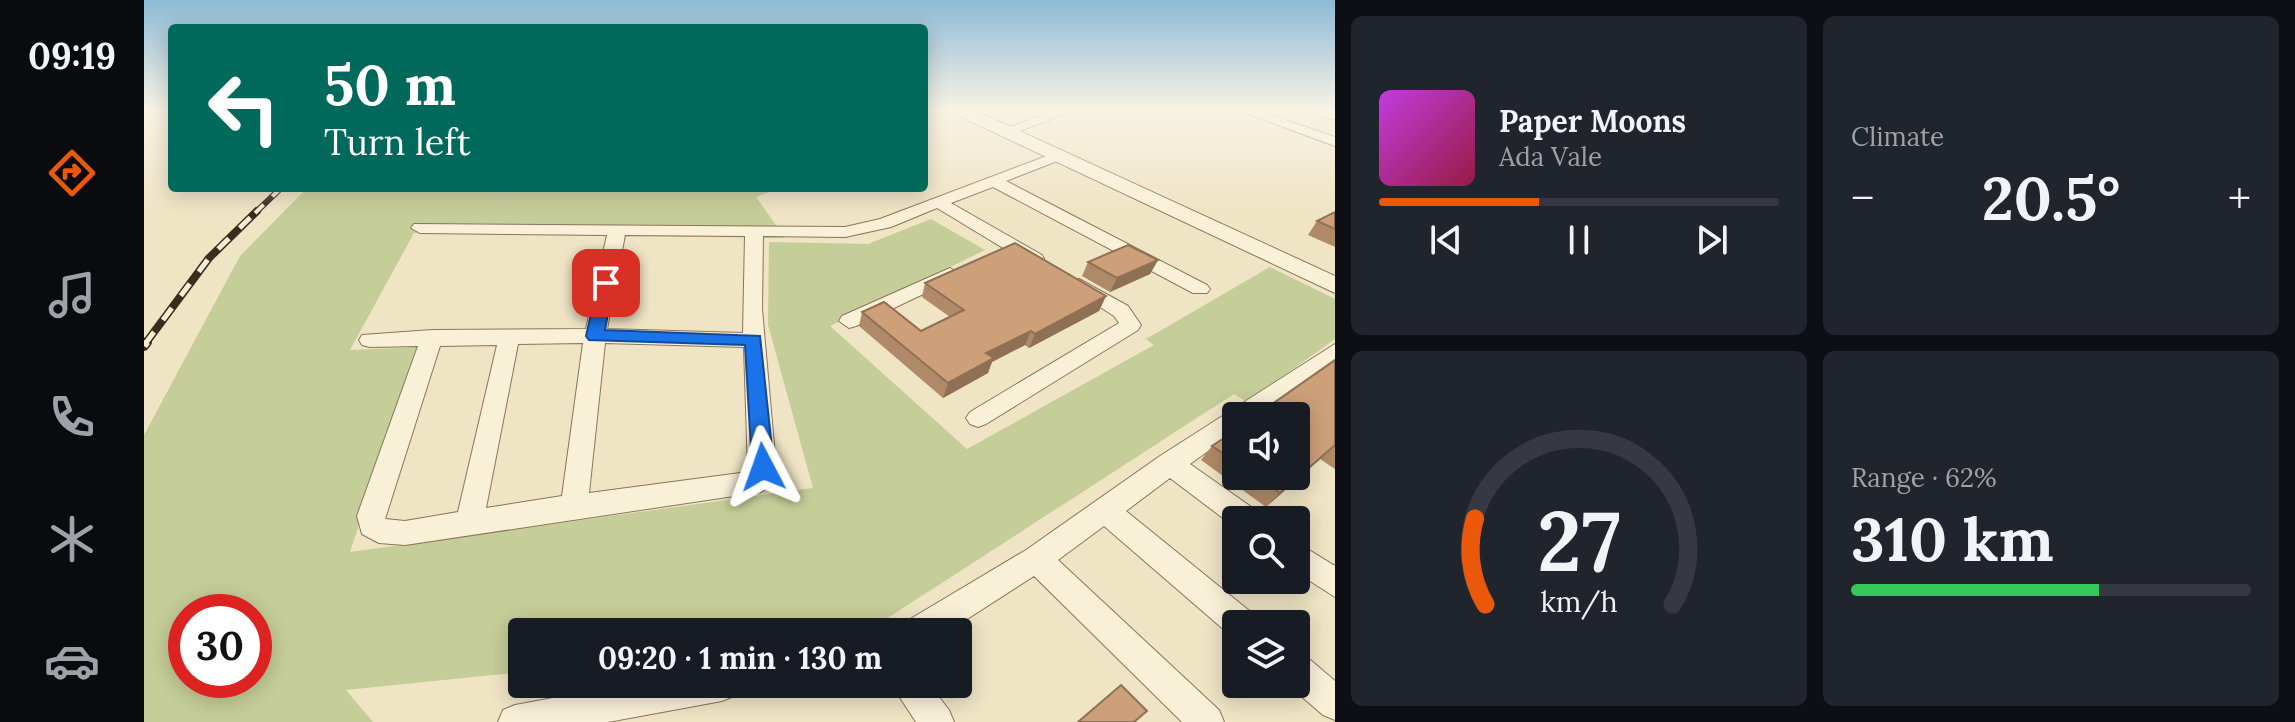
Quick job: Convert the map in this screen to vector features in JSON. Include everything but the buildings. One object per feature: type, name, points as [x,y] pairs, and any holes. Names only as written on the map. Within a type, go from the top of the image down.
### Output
[{"type":"street","points":[[1035,144],[1335,285]]},
{"type":"street","points":[[420,228],[826,234],[867,229],[1060,155]]},
{"type":"street","points":[[994,181],[1200,289]]},
{"type":"street","points":[[938,202],[1121,311],[1131,325],[1126,331],[978,418]]},
{"type":"street","points":[[574,506],[595,336],[617,229]]},
{"type":"street","points":[[432,337],[371,516],[372,525],[379,531],[391,533],[574,506],[740,487],[759,478],[763,467],[754,340],[754,232]]},
{"type":"street","points":[[849,321],[1012,245]]},
{"type":"street","points":[[370,340],[595,336],[754,340]]},
{"type":"street","points":[[469,523],[509,337]]},
{"type":"street","points":[[1259,402],[1335,351]]},
{"type":"street","points":[[941,618],[1036,559],[1222,427]]},
{"type":"street","points":[[1169,463],[1228,506]]},
{"type":"street","points":[[1105,510],[1224,610]]},
{"type":"street","points":[[1036,559],[1207,722]]},
{"type":"street","points":[[1310,565],[1335,583]]},
{"type":"street","points":[[1310,682],[1335,703]]},
{"type":"street","points":[[515,722],[577,716],[659,698]]},
{"type":"street","points":[[919,698],[937,722]]},
{"type":"green space","points":[[303,192],[769,192],[756,197],[785,238],[414,233],[350,350],[418,347],[350,552],[813,488],[768,325],[769,242],[868,244],[931,219],[985,250],[830,326],[967,449],[1154,345],[1146,339],[1270,267],[1335,299],[1335,339],[1247,402],[1234,394],[888,618],[508,618],[508,673],[346,690],[373,722],[144,722],[144,435],[240,256]]},
{"type":"railway","points":[[255,213],[277,192]]},
{"type":"railway","points":[[145,344],[209,258],[257,211]]},
{"type":"railway","points":[[144,346],[147,342]]},
{"type":"route","points":[[606,283],[595,336],[754,340],[763,467]]}]
